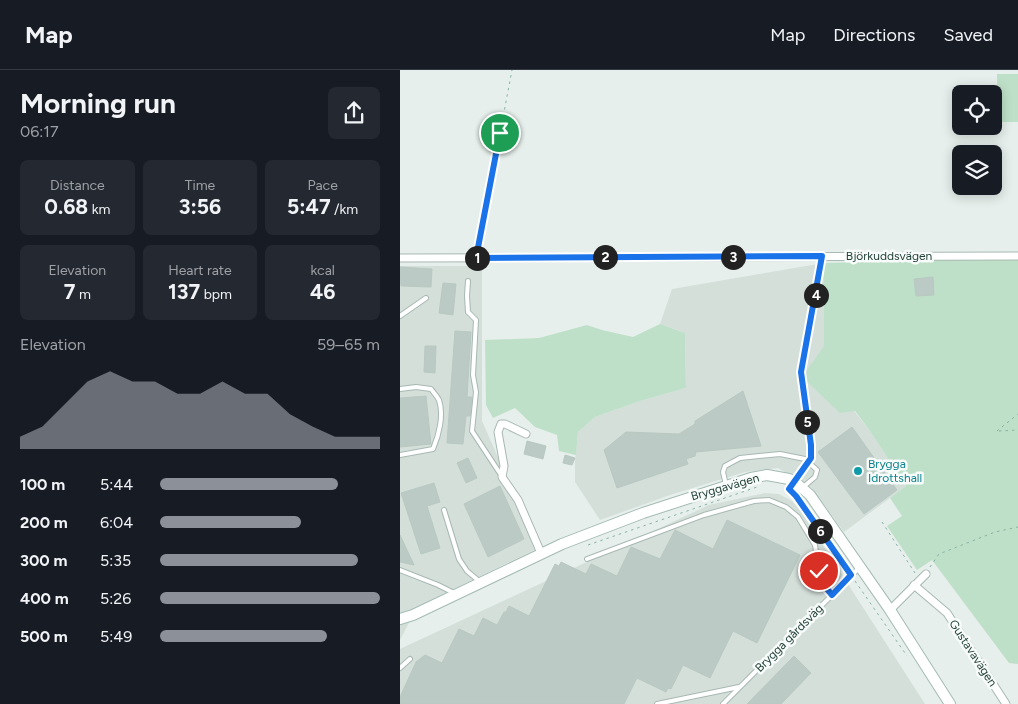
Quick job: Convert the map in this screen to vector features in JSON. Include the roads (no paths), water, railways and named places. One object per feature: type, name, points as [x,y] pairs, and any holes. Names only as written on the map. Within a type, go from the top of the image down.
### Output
[{"type":"main road","name":"Bryggavägen","points":[[401,619],[541,554],[644,513],[726,485],[767,475],[780,476],[795,486]]},
{"type":"main road","points":[[795,486],[821,509],[890,610],[950,704]]},
{"type":"street","name":"Björkuddsvägen","points":[[400,258],[1018,256]]},
{"type":"street","points":[[526,434],[505,424],[501,424],[499,427],[498,432],[504,466],[502,477],[518,500],[541,554]]},
{"type":"street","points":[[890,610],[926,574]]},
{"type":"street","name":"Gustavavägen","points":[[917,582],[947,613],[1006,704]]},
{"type":"lane","points":[[468,281],[468,312],[476,320],[473,375],[476,392],[472,431],[502,477]]},
{"type":"lane","points":[[400,316],[426,298]]},
{"type":"lane","points":[[400,388],[416,387],[431,390],[439,399],[441,418],[439,435],[433,449],[400,455]]},
{"type":"lane","points":[[726,485],[723,472],[725,466],[740,458],[780,454],[804,459],[817,470],[815,477],[795,486]]},
{"type":"lane","points":[[588,559],[704,515],[754,500],[769,500],[786,507],[798,517],[815,544],[823,584],[832,595]]},
{"type":"lane","points":[[444,510],[458,559],[467,571],[481,582]]},
{"type":"lane","name":"Brygga gårdsväg","points":[[723,704],[860,567]]},
{"type":"lane","points":[[400,570],[438,584],[456,594]]},
{"type":"lane","points":[[400,668],[410,659]]},
{"type":"lane","points":[[657,704],[739,687]]},
{"type":"place","name":"Brygga Idrottshall","points":[[858,471]]}]
